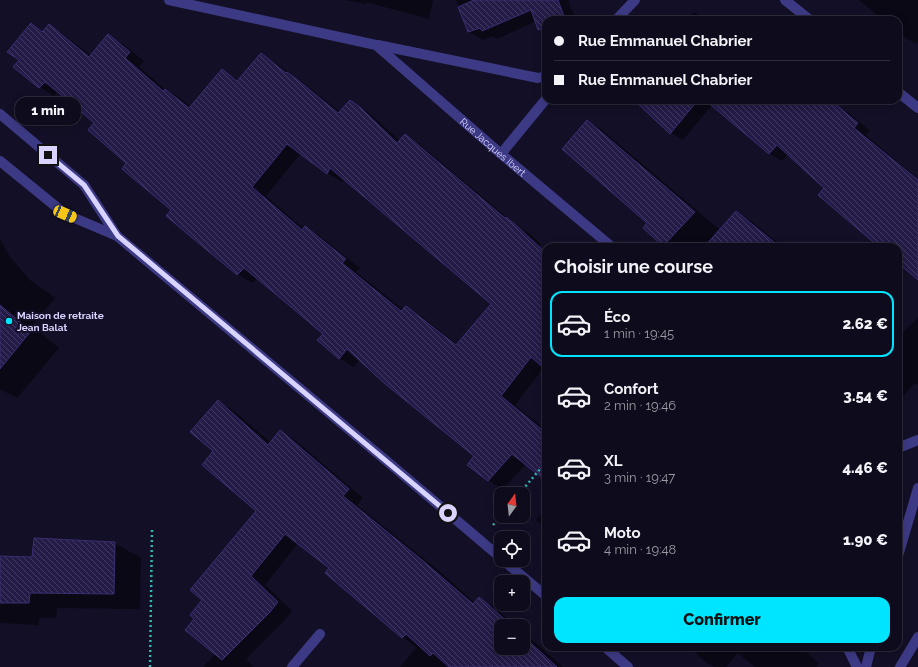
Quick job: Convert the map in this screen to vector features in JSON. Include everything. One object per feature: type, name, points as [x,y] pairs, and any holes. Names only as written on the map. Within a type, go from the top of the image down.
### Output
[{"type":"street","name":"Rue Jacques Ibert","points":[[169,0],[376,45],[542,77]]},
{"type":"street","points":[[620,16],[635,0]]},
{"type":"street","points":[[785,0],[805,16]]},
{"type":"street","name":"Rue Jacques Ibert","points":[[376,45],[501,154],[607,243]]},
{"type":"street","points":[[902,95],[918,108]]},
{"type":"street","points":[[501,154],[542,104]]},
{"type":"street","points":[[0,114],[84,185],[118,236],[494,552]]},
{"type":"street","points":[[0,161],[65,214],[118,236]]},
{"type":"street","points":[[902,446],[918,440]]},
{"type":"street","points":[[902,542],[918,488]]},
{"type":"street","points":[[511,567],[542,593]]},
{"type":"street","points":[[292,667],[320,634]]},
{"type":"street","points":[[900,667],[918,638]]},
{"type":"street","points":[[610,651],[628,667]]},
{"type":"street","points":[[849,651],[857,667]]},
{"type":"street","points":[[866,667],[871,651]]},
{"type":"path","points":[[525,487],[542,467]]},
{"type":"path","points":[[150,667],[152,529]]},
{"type":"building","points":[[474,0],[558,0],[564,16],[542,16],[542,28],[538,30],[531,10],[482,31],[480,28],[468,32],[458,7]]},
{"type":"building","points":[[31,23],[42,32],[49,24],[89,57],[108,34],[130,52],[125,58],[163,91],[165,89],[189,108],[222,69],[237,81],[261,53],[286,73],[287,72],[299,81],[338,113],[350,100],[361,108],[397,143],[405,134],[505,218],[506,217],[517,226],[542,249],[542,367],[531,357],[501,396],[542,430],[542,478],[512,454],[488,481],[467,465],[474,456],[384,383],[347,349],[339,359],[317,340],[323,334],[284,301],[244,268],[237,275],[166,216],[171,210],[122,169],[126,163],[88,130],[94,123],[45,82],[39,88],[13,67],[19,60],[7,52]],"holes":[[[287,144],[327,174],[330,168],[491,304],[456,345],[406,306],[401,311],[342,263],[346,259],[305,226],[302,230],[252,187]]]},
{"type":"building","points":[[638,104],[695,104],[670,134]]},
{"type":"building","points":[[710,104],[836,104],[858,123],[854,128],[918,180],[918,280],[902,266],[902,243],[874,243],[818,195],[824,188],[777,145],[769,154]]},
{"type":"building","points":[[587,120],[695,212],[666,243],[660,243],[643,228],[647,223],[562,149]]},
{"type":"building","points":[[736,211],[775,243],[708,243]]},
{"type":"building","points":[[0,305],[31,331],[0,369]]},
{"type":"building","points":[[218,400],[268,445],[280,430],[349,489],[343,496],[422,560],[473,604],[479,597],[504,619],[494,619],[494,655],[530,655],[530,642],[557,667],[449,667],[433,653],[430,656],[406,634],[402,638],[325,573],[329,568],[285,534],[251,576],[278,602],[222,660],[185,630],[194,619],[190,615],[202,600],[190,590],[256,511],[202,465],[213,451],[190,432]]},
{"type":"building","points":[[34,538],[115,542],[114,594],[30,593],[29,603],[0,603],[0,556],[32,557]]},
{"type":"place","name":"Maison de retraite Jean Balat","points":[[9,321]]},
{"type":"route","points":[[48,155],[84,185],[118,236],[448,513]]}]
